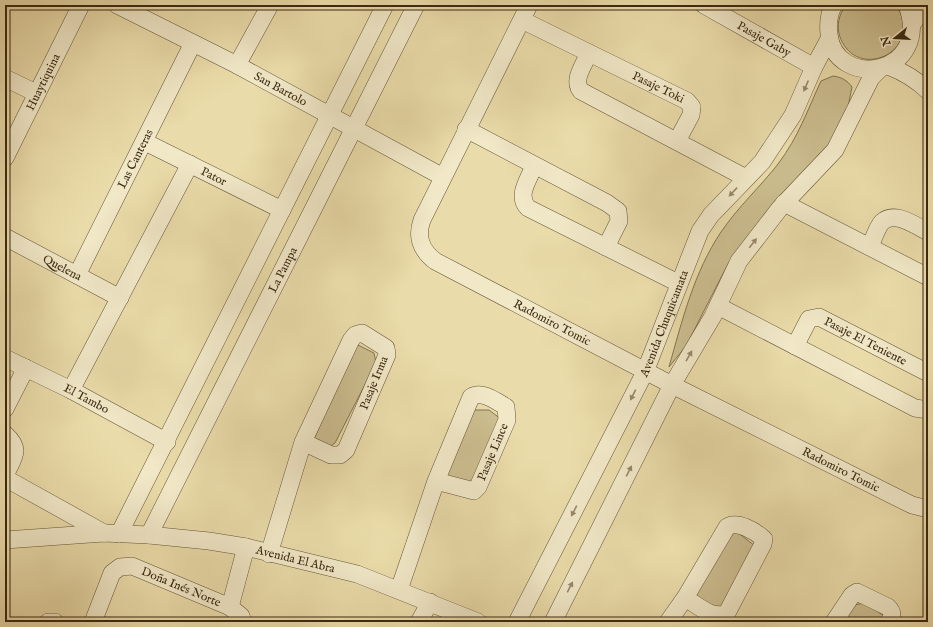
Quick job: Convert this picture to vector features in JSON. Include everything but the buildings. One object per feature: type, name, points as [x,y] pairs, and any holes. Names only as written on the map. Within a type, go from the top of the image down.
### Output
[{"type":"street","name":"Huaytiquina","points":[[5,158],[81,5]]},
{"type":"street","name":"San Bartolo","points":[[117,5],[237,65],[443,177]]},
{"type":"street","points":[[237,65],[270,5]]},
{"type":"street","points":[[112,534],[167,442],[385,5]]},
{"type":"street","name":"La Pampa","points":[[150,535],[416,5]]},
{"type":"street","name":"Radomiro Tomic","points":[[529,5],[466,130],[419,228],[420,243],[428,256],[646,372],[912,505],[928,509]]},
{"type":"street","points":[[553,622],[672,385],[718,306],[739,261],[784,203],[835,150],[871,78],[902,56],[907,50],[912,37],[913,22],[907,5]]},
{"type":"street","name":"Avenida Chuquicamata","points":[[517,622],[646,372],[678,283],[700,231],[711,215],[762,162],[793,115],[814,67],[829,39],[828,24],[832,6]]},
{"type":"street","name":"Pasaje Gaby","points":[[712,7],[814,67]]},
{"type":"street","points":[[913,22],[921,12],[928,7]]},
{"type":"street","name":"Pasaje Toki","points":[[522,20],[687,101],[692,107],[691,115],[677,141]]},
{"type":"street","points":[[829,39],[837,53],[849,64],[864,69],[884,68],[904,72],[923,86]]},
{"type":"street","name":"Las Canteras","points":[[76,275],[145,142],[194,43]]},
{"type":"street","points":[[907,50],[923,86]]},
{"type":"street","points":[[589,53],[577,80],[578,87],[581,91],[746,178]]},
{"type":"street","points":[[5,78],[36,93]]},
{"type":"street","points":[[466,130],[607,203],[618,211],[619,221],[606,247]]},
{"type":"street","name":"Pator","points":[[145,142],[282,210]]},
{"type":"street","points":[[71,390],[190,164]]},
{"type":"street","points":[[534,166],[522,196],[523,203],[528,208],[678,283]]},
{"type":"street","points":[[784,203],[928,277]]},
{"type":"street","points":[[870,247],[882,222],[890,218],[899,218],[928,232]]},
{"type":"street","name":"Quelena","points":[[5,237],[120,298]]},
{"type":"street","points":[[718,306],[916,408],[928,410]]},
{"type":"street","name":"Pasaje El Teniente","points":[[795,346],[809,319],[819,317],[928,373]]},
{"type":"street","name":"Pasaje Irma","points":[[269,554],[303,442],[354,335],[362,333],[382,344],[386,348],[387,355],[346,450],[340,455],[332,455],[303,442]]},
{"type":"street","name":"El Tambo","points":[[5,358],[71,390],[167,442]]},
{"type":"street","points":[[5,409],[26,368]]},
{"type":"street","name":"Pasaje Lince","points":[[399,590],[436,481],[471,397],[475,394],[482,394],[506,407],[507,420],[478,487],[474,491],[436,481]]},
{"type":"street","points":[[5,434],[14,442],[16,453],[5,475]]},
{"type":"street","name":"Avenida El Abra","points":[[5,478],[112,534]]},
{"type":"street","points":[[668,622],[685,598],[727,526],[737,524],[764,539],[763,544],[727,613],[720,616],[714,616],[685,598]]},
{"type":"street","name":"Avenida El Abra","points":[[5,540],[112,534],[150,535],[246,547],[269,554],[357,574],[478,622]]},
{"type":"street","name":"Doña Inés Norte","points":[[93,622],[112,573],[120,567],[132,566],[238,615],[246,547]]},
{"type":"street","points":[[834,622],[852,595],[857,592],[888,607],[892,616],[889,622]]},
{"type":"street","points":[[419,622],[430,602]]},
{"type":"street","points":[[48,622],[55,622]]},
{"type":"shaded area","points":[[846,5],[896,5],[903,21],[902,36],[896,47],[886,56],[873,59],[860,58],[849,51],[840,37],[838,29],[840,16]]},
{"type":"shaded area","points":[[833,76],[844,79],[852,87],[848,107],[826,151],[729,262],[686,346],[669,367],[696,280],[712,247],[728,223],[785,154],[802,123],[821,81]]},
{"type":"shaded area","points":[[356,344],[374,353],[376,363],[335,443],[327,449],[314,439]]},
{"type":"shaded area","points":[[472,410],[489,410],[501,419],[475,479],[464,485],[446,476]]},
{"type":"shaded area","points":[[737,532],[755,546],[721,607],[713,610],[695,597],[727,537]]},
{"type":"shaded area","points":[[865,603],[884,616],[881,622],[843,622],[853,605]]}]
